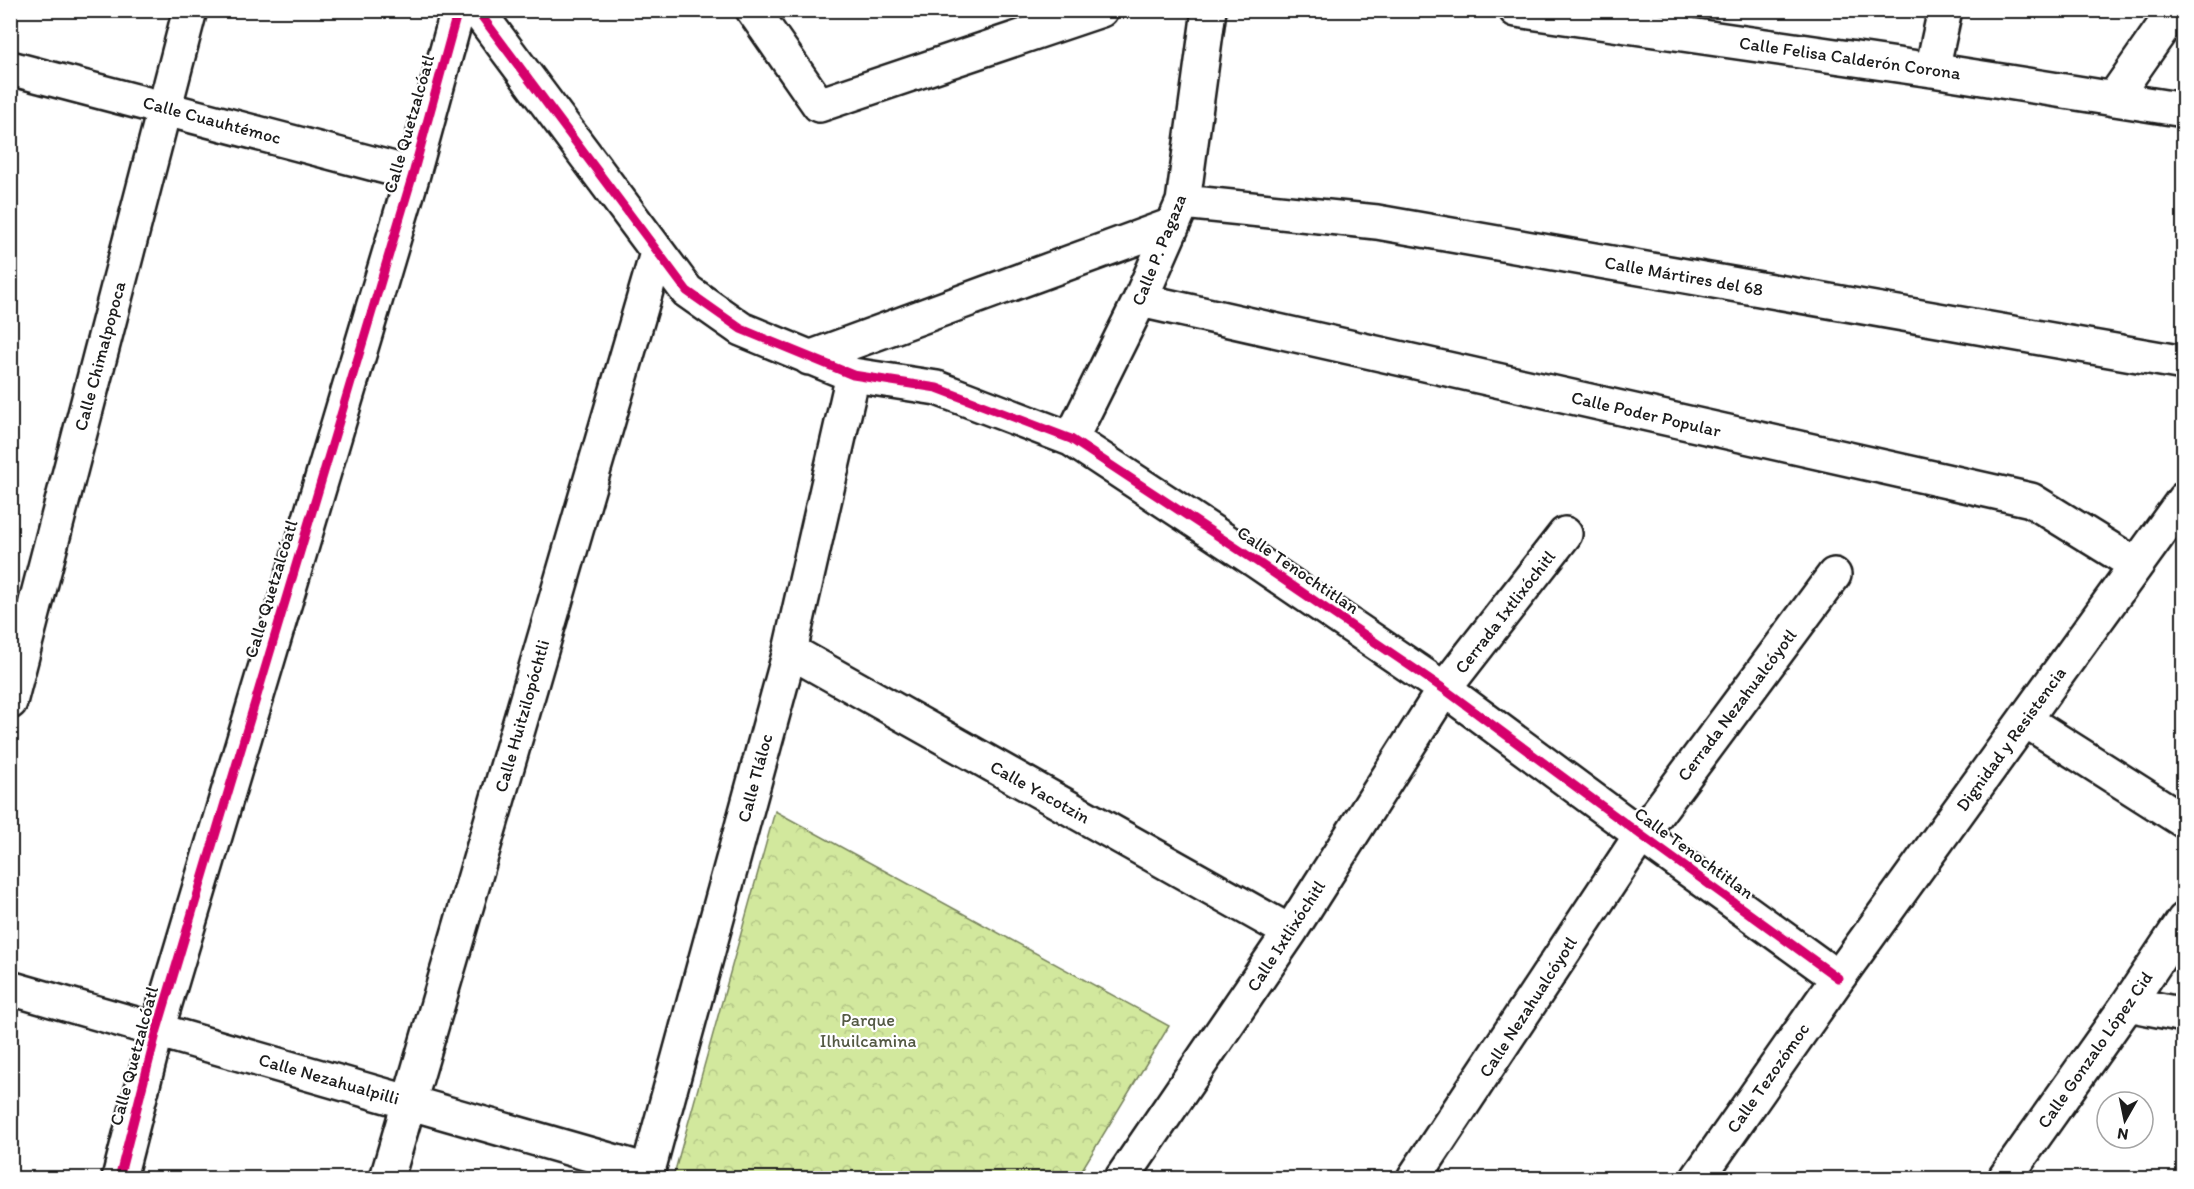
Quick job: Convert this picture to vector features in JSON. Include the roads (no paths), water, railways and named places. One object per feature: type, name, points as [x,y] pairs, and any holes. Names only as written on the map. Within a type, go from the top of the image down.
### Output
[{"type":"street","name":"Calle Chimalpopoca","points":[[10,702],[190,10]]},
{"type":"street","name":"Calle Quetzalcóatl","points":[[119,1179],[157,1030],[412,174],[458,10]]},
{"type":"street","points":[[477,10],[657,254]]},
{"type":"street","points":[[753,10],[819,105],[1082,13]]},
{"type":"street","name":"Calle P. Pagaza","points":[[1071,439],[1140,300],[1178,214],[1209,10]]},
{"type":"street","name":"Calle Felisa Calderón Corona","points":[[1516,10],[1697,23],[1932,70],[2184,110]]},
{"type":"street","points":[[1932,70],[1945,10]]},
{"type":"street","points":[[2114,99],[2175,10]]},
{"type":"street","name":"Calle Cuauhtémoc","points":[[10,68],[412,174]]},
{"type":"street","points":[[809,358],[1178,214]]},
{"type":"street","name":"Calle Mártires del 68","points":[[1178,214],[1377,222],[2184,363]]},
{"type":"street","name":"Calle Tenochtitlan","points":[[657,254],[687,291],[741,330],[853,375],[937,388],[1071,439],[1444,689],[1838,978]]},
{"type":"street","name":"Calle Huitzilopóchtli","points":[[387,1179],[657,254]]},
{"type":"street","name":"Calle Poder Popular","points":[[1140,300],[2031,501],[2136,566]]},
{"type":"street","name":"Calle Tláloc","points":[[647,1175],[790,651],[853,375]]},
{"type":"street","name":"Dignidad y Resistencia","points":[[1838,978],[2184,499]]},
{"type":"street","name":"Cerrada Ixtlixóchitl","points":[[1444,689],[1565,534]]},
{"type":"street","name":"Cerrada Nezahualcóyotl","points":[[1641,835],[1834,575]]},
{"type":"street","name":"Calle Yacotzin","points":[[790,651],[1290,932]]},
{"type":"street","name":"Calle Ixtlixóchitl","points":[[1122,1179],[1290,932],[1444,689]]},
{"type":"street","points":[[2025,720],[2184,821]]},
{"type":"street","name":"Calle Nezahualcóyotl","points":[[1414,1179],[1641,835]]},
{"type":"street","name":"Calle Gonzalo López Cid","points":[[2005,1179],[2184,920]]},
{"type":"street","name":"Calle Tezozómoc","points":[[1698,1179],[1838,978]]},
{"type":"street","name":"Calle Nezahualpilli","points":[[10,988],[408,1102],[647,1175]]},
{"type":"street","points":[[2128,1004],[2184,1015]]},
{"type":"park label","name":"Parque Ilhuilcamina","points":[[868,1030]]}]
